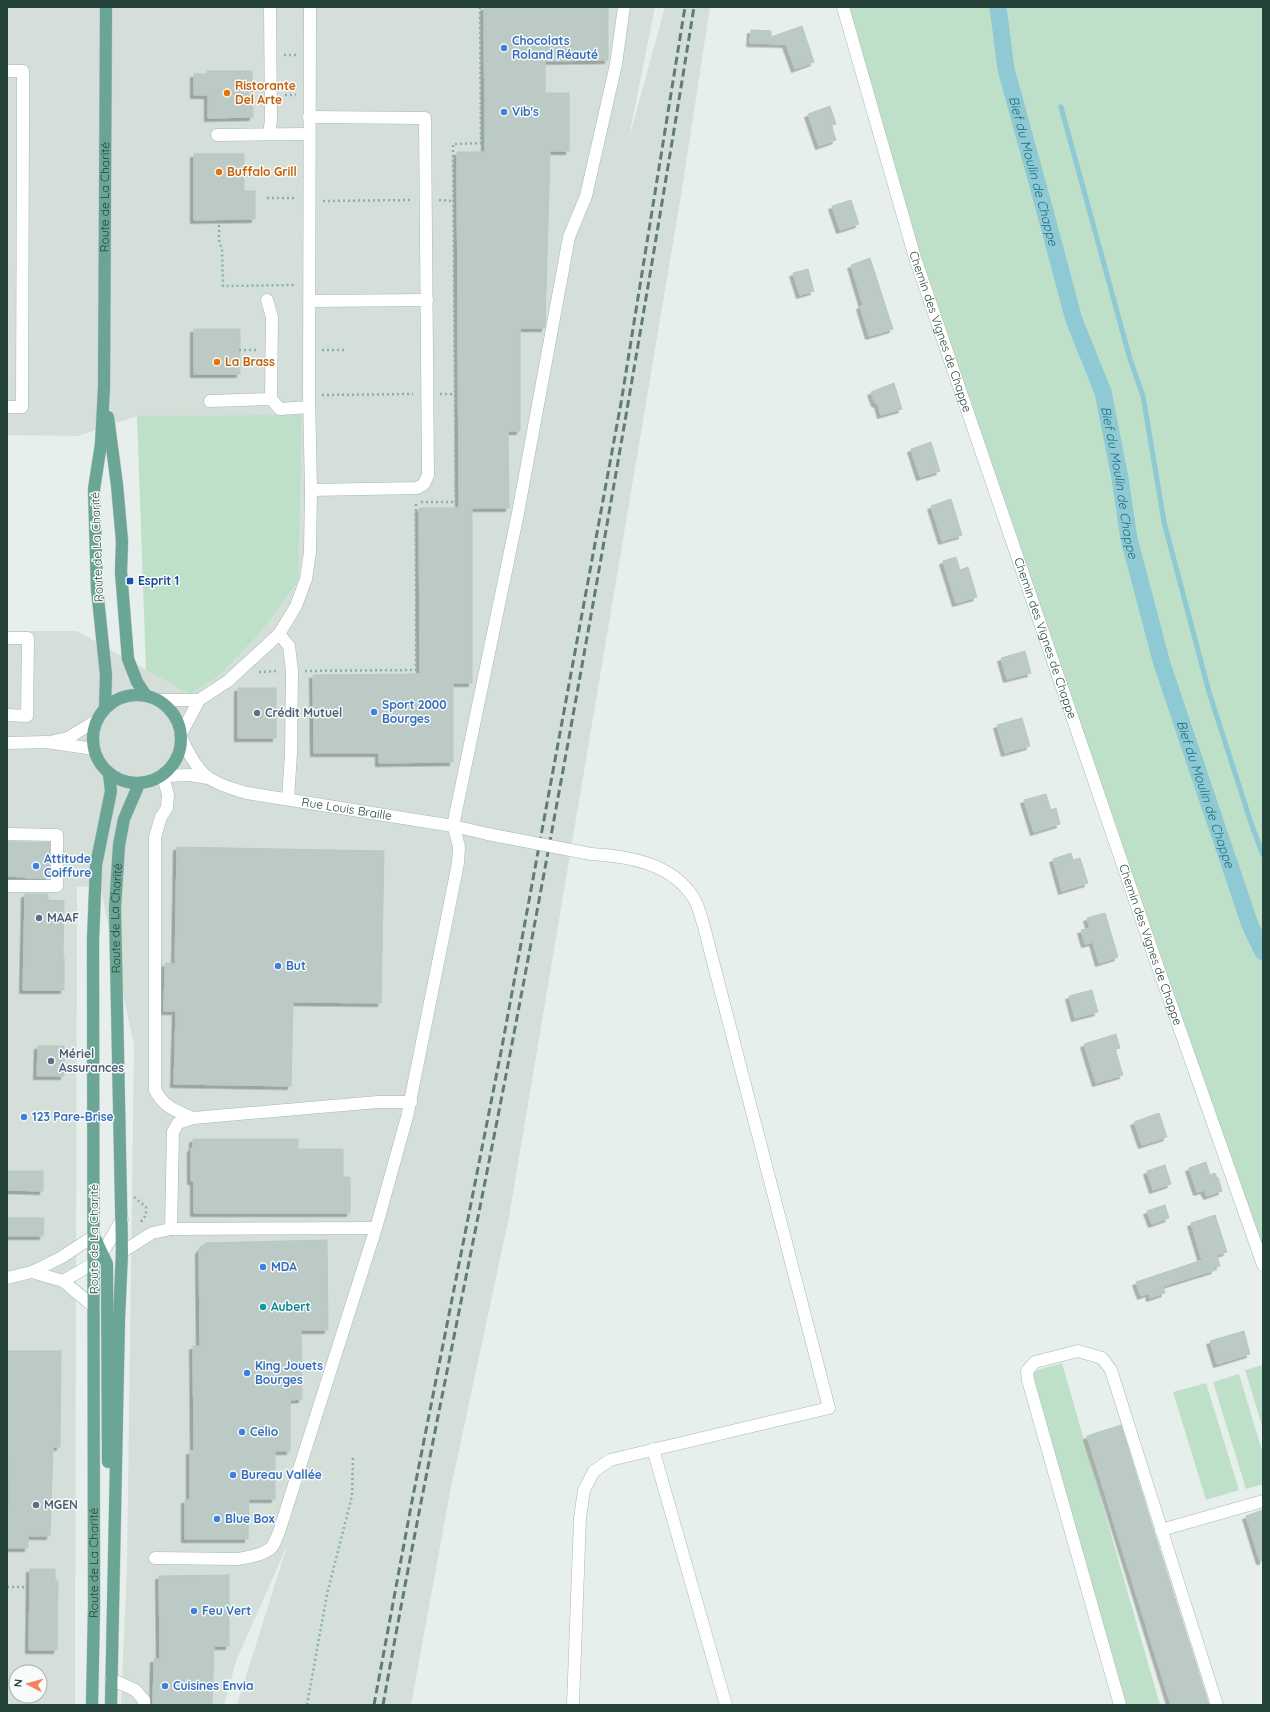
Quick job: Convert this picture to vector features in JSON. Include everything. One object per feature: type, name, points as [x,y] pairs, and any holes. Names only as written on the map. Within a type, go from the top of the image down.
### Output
[{"type":"main road","name":"Route de La Charité","points":[[105,707],[106,675],[96,589],[94,489],[101,444],[104,386],[106,7]]},
{"type":"main road","name":"Route de La Charité","points":[[104,386],[120,517],[128,659],[137,682],[145,694]]},
{"type":"main road","points":[[134,694],[145,694],[160,700],[172,710],[180,723],[182,736],[177,760],[163,776],[152,781],[139,784],[123,781],[109,774],[100,763],[94,749],[93,734],[97,720],[105,707],[114,700],[134,694]]},
{"type":"main road","name":"Route de La Charité","points":[[92,1705],[94,1599],[93,940],[96,865],[111,791],[109,774]]},
{"type":"main road","name":"Route de La Charité","points":[[111,1705],[119,1318],[122,1252],[115,908],[119,845],[129,806],[139,784]]},
{"type":"main road","points":[[94,1236],[107,1264],[109,1499],[116,1506]]},
{"type":"street","points":[[269,134],[271,120],[270,7]]},
{"type":"street","points":[[182,736],[199,700],[228,681],[279,634],[296,606],[306,579],[310,552],[311,490],[309,408],[310,7]]},
{"type":"street","points":[[155,1558],[238,1559],[263,1552],[272,1546],[279,1532],[376,1228],[411,1102],[458,862],[459,847],[453,827],[518,514],[569,237],[586,196],[616,64],[624,7]]},
{"type":"street","name":"Chemin des Vignes de Chappe","points":[[843,7],[915,258],[1154,956],[1263,1265]]},
{"type":"street","points":[[7,71],[23,71],[23,133],[22,407],[7,407]]},
{"type":"street","points":[[309,117],[425,118],[427,200],[428,475],[424,484],[417,488],[311,490]]},
{"type":"street","points":[[217,135],[309,134]]},
{"type":"street","points":[[267,300],[272,317],[271,399],[280,409],[309,408]]},
{"type":"street","points":[[310,301],[427,300]]},
{"type":"street","points":[[210,401],[271,399]]},
{"type":"street","points":[[279,634],[289,646],[292,671],[291,753],[288,799]]},
{"type":"street","points":[[7,638],[28,638],[27,716],[7,715]]},
{"type":"street","points":[[160,700],[199,700]]},
{"type":"street","points":[[7,743],[47,742],[68,738],[97,720]]},
{"type":"street","name":"Rue Louis Braille","points":[[182,736],[187,751],[208,778]]},
{"type":"street","points":[[47,742],[94,749]]},
{"type":"street","name":"Rue Louis Braille","points":[[163,776],[179,774],[208,778],[228,788],[247,793],[453,827],[591,854],[617,856],[655,866],[676,877],[693,897],[703,923],[829,1408],[654,1450]]},
{"type":"street","points":[[163,776],[168,795],[167,808],[161,817],[155,837],[154,1090],[161,1101],[172,1109],[193,1118]]},
{"type":"street","points":[[7,834],[57,835],[57,886],[7,886]]},
{"type":"street","points":[[171,1228],[173,1132],[178,1123],[193,1118],[378,1102],[411,1102]]},
{"type":"street","points":[[63,1282],[94,1263],[102,1254],[122,1219]]},
{"type":"street","points":[[122,1252],[152,1233],[171,1228],[376,1228]]},
{"type":"street","points":[[7,1278],[32,1272],[62,1257],[94,1236]]},
{"type":"street","points":[[32,1272],[63,1282],[94,1307]]},
{"type":"street","points":[[1120,1705],[1028,1380],[1027,1371],[1035,1362],[1078,1351],[1102,1358],[1111,1370],[1217,1705]]},
{"type":"street","points":[[573,1705],[580,1518],[584,1490],[594,1471],[610,1460],[654,1450],[726,1705]]},
{"type":"street","points":[[1161,1530],[1263,1501]]},
{"type":"street","points":[[111,1679],[135,1690],[144,1700],[144,1705]]},
{"type":"path","points":[[267,198],[300,198],[310,201],[454,200]]},
{"type":"path","points":[[219,220],[219,240],[222,250],[223,286],[300,285]]},
{"type":"path","points":[[240,350],[272,350]]},
{"type":"path","points":[[309,350],[347,350]]},
{"type":"path","points":[[309,395],[455,394]]},
{"type":"path","points":[[122,1237],[139,1224],[146,1215],[146,1207],[132,1196]]},
{"type":"path","points":[[307,1705],[327,1594],[352,1496],[353,1458]]},
{"type":"path","points":[[7,1587],[30,1587]]},
{"type":"shaded area","points":[[7,7],[655,7],[628,142],[665,7],[710,7],[681,195],[509,1217],[450,1492],[411,1705],[237,1705],[287,1546],[236,1661],[224,1705],[121,1705],[127,1566],[134,1045],[100,886],[94,886],[77,887],[75,1705],[7,1705],[7,631],[77,631],[190,694],[137,416],[78,436],[7,435]]},
{"type":"green space","points":[[843,7],[1263,7],[1263,1265],[915,258]]},
{"type":"green space","points":[[302,415],[298,581],[260,633],[217,677],[190,694],[146,670],[137,416]]},
{"type":"green space","points":[[1062,1363],[1160,1705],[1126,1705],[1030,1372]]},
{"type":"green space","points":[[1263,1365],[1263,1429],[1245,1370]]},
{"type":"green space","points":[[1239,1374],[1263,1454],[1263,1484],[1246,1489],[1213,1382]]},
{"type":"green space","points":[[1206,1383],[1239,1490],[1206,1500],[1173,1392]]},
{"type":"building","points":[[484,7],[608,7],[608,60],[545,61],[545,93],[569,93],[569,151],[550,151],[545,328],[520,328],[520,431],[508,431],[509,508],[472,508],[472,683],[453,683],[453,762],[379,763],[379,753],[314,753],[313,675],[420,674],[419,508],[459,508],[457,152],[485,152]]},
{"type":"building","points":[[802,26],[814,62],[795,69],[786,44],[750,43],[751,30],[771,31],[771,37]]},
{"type":"building","name":"Ristorante Del Arte","points":[[207,71],[252,71],[253,117],[208,118],[208,95],[194,95],[194,74],[207,74]]},
{"type":"building","points":[[830,106],[836,124],[831,125],[836,140],[819,146],[808,114]]},
{"type":"building","name":"Buffalo Grill","points":[[194,154],[244,154],[244,191],[255,191],[255,219],[194,220]]},
{"type":"building","points":[[851,200],[859,224],[840,230],[832,206]]},
{"type":"building","points":[[870,258],[893,329],[869,336],[860,306],[863,305],[851,265]]},
{"type":"building","points":[[808,269],[814,291],[800,295],[793,273]]},
{"type":"building","name":"La Brass","points":[[194,329],[240,329],[240,374],[194,374]]},
{"type":"building","points":[[894,383],[902,409],[881,415],[878,404],[875,403],[871,392]]},
{"type":"building","points":[[931,442],[940,471],[920,477],[911,449]]},
{"type":"building","points":[[951,499],[962,535],[942,541],[931,506]]},
{"type":"building","points":[[956,557],[960,570],[968,567],[977,597],[956,603],[943,561]]},
{"type":"building","points":[[1025,651],[1031,673],[1007,679],[1001,658]]},
{"type":"building","name":"Crédit Mutuel","points":[[238,688],[276,688],[276,738],[238,738]]},
{"type":"building","points":[[1022,718],[1030,746],[1005,753],[997,725]]},
{"type":"building","points":[[1046,794],[1051,810],[1056,808],[1060,824],[1034,832],[1024,800]]},
{"type":"building","points":[[7,842],[50,842],[49,878],[7,876]]},
{"type":"building","name":"But","points":[[177,847],[384,851],[381,1003],[293,1002],[291,1086],[174,1084],[176,1011],[164,1011],[165,963],[175,964]]},
{"type":"building","points":[[1071,853],[1073,860],[1080,858],[1088,883],[1062,891],[1053,859]]},
{"type":"building","points":[[25,894],[48,894],[48,900],[64,901],[64,990],[23,990]]},
{"type":"building","points":[[1105,913],[1118,957],[1099,963],[1093,942],[1085,944],[1081,930],[1090,928],[1087,918]]},
{"type":"building","points":[[1092,990],[1098,1012],[1075,1018],[1069,996]]},
{"type":"building","points":[[1116,1034],[1120,1048],[1115,1049],[1123,1075],[1096,1083],[1084,1044]]},
{"type":"building","name":"Mériel Assurances","points":[[38,1046],[64,1046],[64,1076],[37,1076]]},
{"type":"building","points":[[1159,1113],[1167,1137],[1142,1145],[1134,1122]]},
{"type":"building","points":[[193,1139],[298,1139],[298,1149],[343,1149],[343,1177],[350,1177],[350,1213],[194,1213],[194,1181],[191,1181],[191,1148],[193,1148]]},
{"type":"building","points":[[1206,1162],[1210,1175],[1215,1173],[1217,1178],[1218,1177],[1222,1191],[1207,1196],[1204,1190],[1197,1192],[1189,1168]]},
{"type":"building","points":[[1165,1165],[1171,1184],[1153,1190],[1147,1171]]},
{"type":"building","points":[[7,1171],[43,1171],[43,1191],[7,1190]]},
{"type":"building","points":[[1165,1205],[1169,1218],[1152,1224],[1147,1211]]},
{"type":"building","points":[[1215,1215],[1227,1252],[1217,1255],[1220,1266],[1214,1268],[1215,1270],[1163,1286],[1165,1293],[1150,1298],[1149,1293],[1141,1296],[1136,1282],[1202,1260],[1191,1223]]},
{"type":"building","points":[[7,1218],[44,1218],[43,1236],[7,1236]]},
{"type":"building","points":[[327,1240],[328,1330],[301,1330],[302,1399],[290,1400],[290,1451],[275,1451],[275,1499],[249,1499],[248,1539],[185,1539],[185,1500],[190,1500],[190,1451],[194,1451],[193,1346],[200,1346],[199,1251],[205,1243]]},
{"type":"building","points":[[1244,1331],[1250,1354],[1217,1364],[1210,1341]]},
{"type":"building","points":[[7,1351],[61,1351],[60,1447],[53,1447],[50,1536],[28,1536],[28,1548],[7,1548],[9,1478],[7,1446]]},
{"type":"building","points":[[1121,1425],[1209,1705],[1171,1705],[1087,1436]]},
{"type":"building","points":[[1263,1510],[1263,1561],[1260,1561],[1246,1516]]},
{"type":"building","points":[[30,1569],[55,1569],[55,1580],[58,1580],[57,1650],[29,1650]]},
{"type":"building","points":[[229,1575],[229,1646],[214,1646],[212,1705],[153,1705],[154,1659],[160,1659],[159,1576]]},
{"type":"waterway","name":"Bief du Moulin de Chappe","points":[[998,7],[1006,69],[1074,320],[1103,392],[1120,478],[1129,539],[1162,664],[1250,925],[1263,952]]},
{"type":"waterway","points":[[1061,107],[1130,359],[1143,396],[1164,522],[1209,692],[1252,826],[1263,855]]},
{"type":"railway","points":[[374,1705],[412,1501],[501,1052],[621,403],[685,7]]},
{"type":"railway","points":[[383,1705],[511,1049],[560,789],[629,398],[694,7]]},
{"type":"place","name":"Chocolats Roland Réauté","points":[[504,48]]},
{"type":"place","name":"Ristorante Del Arte","points":[[227,93]]},
{"type":"place","name":"Vib's","points":[[504,112]]},
{"type":"place","name":"Buffalo Grill","points":[[219,172]]},
{"type":"place","name":"La Brass","points":[[217,362]]},
{"type":"place","name":"Esprit 1","points":[[130,581]]},
{"type":"place","name":"Sport 2000 Bourges","points":[[374,712]]},
{"type":"place","name":"Crédit Mutuel","points":[[257,713]]},
{"type":"place","name":"Attitude Coiffure","points":[[36,866]]},
{"type":"place","name":"MAAF","points":[[39,918]]},
{"type":"place","name":"But","points":[[278,966]]},
{"type":"place","name":"Mériel Assurances","points":[[51,1061]]},
{"type":"place","name":"123 Pare-Brise","points":[[24,1117]]},
{"type":"place","name":"MDA","points":[[263,1267]]},
{"type":"place","name":"Aubert","points":[[263,1307]]},
{"type":"place","name":"King Jouets Bourges","points":[[247,1373]]},
{"type":"place","name":"Celio","points":[[242,1432]]},
{"type":"place","name":"Bureau Vallée","points":[[233,1475]]},
{"type":"place","name":"MGEN","points":[[36,1505]]},
{"type":"place","name":"Blue Box","points":[[217,1519]]},
{"type":"place","name":"Feu Vert","points":[[194,1611]]},
{"type":"place","name":"Cuisines Envia","points":[[165,1686]]}]
